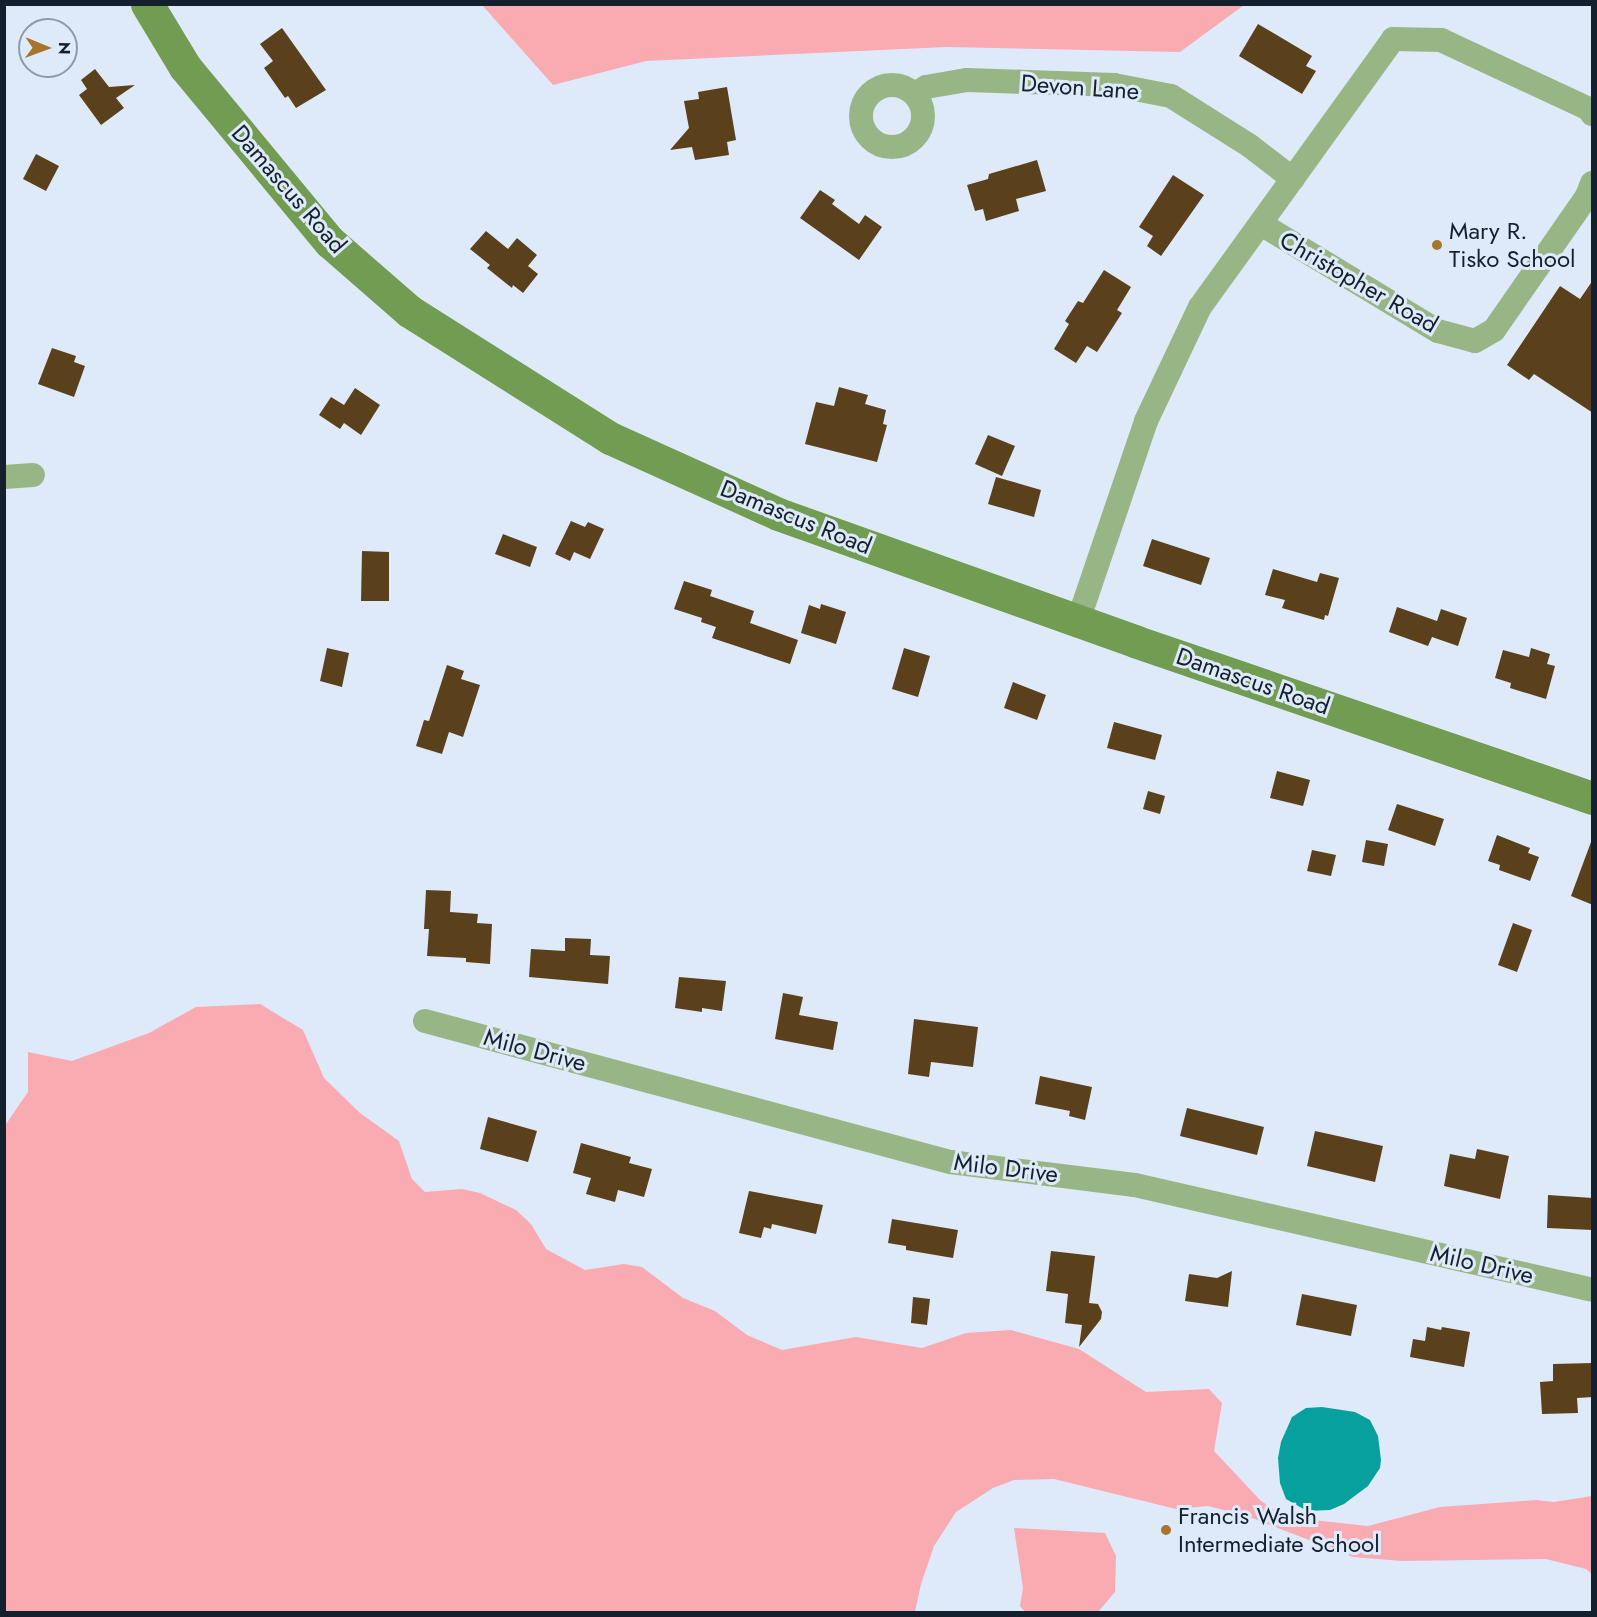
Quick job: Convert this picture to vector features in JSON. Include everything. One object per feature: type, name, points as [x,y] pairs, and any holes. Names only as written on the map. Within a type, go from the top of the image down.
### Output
[{"type":"street","name":"Damascus Road","points":[[147,4],[185,67],[330,242],[409,311],[610,438],[778,514],[1078,621],[1593,798]]},
{"type":"street","name":"Christopher Road","points":[[1078,621],[1146,421],[1200,307],[1393,39],[1441,40],[1589,109],[1593,114]]},
{"type":"street","name":"Devon Lane","points":[[915,94],[926,87],[967,80],[1114,84],[1172,96],[1250,146],[1293,179]]},
{"type":"street","name":"Christopher Road","points":[[1261,224],[1438,331],[1475,341],[1494,330],[1587,196],[1593,183]]},
{"type":"street","points":[[4,477],[33,475]]},
{"type":"street","name":"Milo Drive","points":[[425,1021],[950,1162],[1135,1185],[1593,1290]]},
{"type":"shaded area","points":[[482,5],[1244,5],[1180,52],[946,47],[646,61],[553,85]]},
{"type":"shaded area","points":[[260,1004],[303,1030],[324,1078],[360,1113],[399,1141],[412,1179],[425,1192],[462,1189],[480,1193],[516,1210],[531,1224],[546,1249],[585,1270],[624,1264],[642,1267],[683,1298],[715,1311],[747,1335],[782,1350],[856,1337],[922,1348],[966,1333],[1011,1330],[1079,1349],[1146,1392],[1209,1389],[1222,1403],[1214,1451],[1261,1501],[1285,1517],[1368,1526],[1440,1507],[1536,1500],[1554,1502],[1592,1496],[1592,1574],[1586,1569],[1546,1559],[1402,1561],[1353,1557],[1247,1516],[1208,1506],[1176,1509],[1054,1479],[1014,1480],[993,1488],[956,1512],[934,1546],[921,1584],[915,1612],[5,1612],[4,1127],[28,1092],[28,1052],[72,1061],[149,1033],[196,1007]]},
{"type":"shaded area","points":[[1322,1407],[1355,1412],[1370,1420],[1378,1436],[1380,1468],[1368,1486],[1344,1504],[1330,1510],[1307,1511],[1286,1499],[1280,1483],[1278,1458],[1281,1442],[1292,1417],[1306,1408]]},
{"type":"shaded area","points":[[1014,1528],[1105,1533],[1116,1556],[1115,1592],[1098,1612],[1025,1612],[1020,1606],[1023,1588]]},
{"type":"building","points":[[1258,24],[1312,56],[1306,66],[1316,71],[1302,94],[1239,56]]},
{"type":"building","points":[[282,28],[326,90],[296,108],[288,96],[285,98],[264,68],[273,61],[260,44]]},
{"type":"building","points":[[95,69],[109,87],[135,85],[116,98],[124,108],[101,125],[79,95],[87,89],[81,80]]},
{"type":"building","points":[[727,87],[736,140],[727,142],[729,155],[695,160],[692,147],[670,150],[689,128],[684,101],[699,99],[698,92]]},
{"type":"building","points":[[36,154],[59,166],[46,191],[23,179]]},
{"type":"building","points":[[1037,160],[1046,191],[1016,199],[1019,211],[986,221],[983,209],[975,211],[967,185],[988,179],[989,174]]},
{"type":"building","points":[[1173,175],[1204,195],[1161,256],[1147,246],[1153,236],[1139,227]]},
{"type":"building","points":[[820,190],[835,200],[832,204],[859,224],[865,215],[882,227],[859,260],[800,218]]},
{"type":"building","points":[[486,231],[508,249],[517,238],[537,255],[528,266],[538,274],[523,293],[513,285],[512,288],[487,268],[490,265],[470,249]]},
{"type":"building","points":[[1104,270],[1131,287],[1117,310],[1122,313],[1097,352],[1087,346],[1076,363],[1054,349],[1069,324],[1065,321],[1078,301],[1083,303]]},
{"type":"building","points":[[1593,280],[1593,413],[1534,374],[1529,380],[1507,365],[1560,286],[1580,299]]},
{"type":"building","points":[[52,348],[76,356],[74,362],[85,366],[74,397],[38,384]]},
{"type":"building","points":[[839,387],[868,395],[865,404],[886,410],[883,424],[887,425],[877,462],[805,444],[816,402],[834,406]]},
{"type":"building","points":[[355,388],[380,405],[361,435],[344,423],[340,429],[319,415],[331,397],[344,405]]},
{"type":"building","points":[[988,435],[1015,446],[1002,476],[975,464]]},
{"type":"building","points":[[996,477],[1041,490],[1034,517],[988,504]]},
{"type":"building","points":[[571,521],[585,527],[588,522],[604,529],[590,559],[574,552],[570,561],[555,554]]},
{"type":"building","points":[[503,534],[537,547],[530,567],[495,554]]},
{"type":"building","points":[[1152,539],[1210,558],[1201,585],[1143,566]]},
{"type":"building","points":[[362,551],[389,552],[389,601],[361,601]]},
{"type":"building","points":[[1273,569],[1317,582],[1320,573],[1339,578],[1328,616],[1325,615],[1324,620],[1282,608],[1285,600],[1265,595]]},
{"type":"building","points":[[684,581],[712,590],[710,596],[754,611],[750,623],[798,640],[790,664],[712,638],[716,627],[701,622],[702,618],[674,609]]},
{"type":"building","points":[[821,604],[846,612],[836,644],[801,633],[809,605],[820,609]]},
{"type":"building","points":[[1397,607],[1437,621],[1441,609],[1467,618],[1458,646],[1432,637],[1428,646],[1389,632]]},
{"type":"building","points":[[327,648],[349,653],[342,687],[320,681]]},
{"type":"building","points":[[904,648],[930,656],[918,697],[892,689]]},
{"type":"building","points":[[1531,648],[1550,654],[1547,664],[1555,666],[1546,699],[1510,688],[1511,683],[1495,678],[1503,650],[1529,657]]},
{"type":"building","points":[[447,665],[464,671],[461,679],[480,685],[463,737],[449,732],[442,754],[416,746],[424,720],[429,721]]},
{"type":"building","points":[[1013,682],[1046,695],[1037,720],[1004,708]]},
{"type":"building","points":[[1114,722],[1162,735],[1155,760],[1107,748]]},
{"type":"building","points":[[1277,771],[1310,780],[1303,806],[1270,798]]},
{"type":"building","points":[[1148,791],[1165,796],[1160,814],[1143,809]]},
{"type":"building","points":[[1397,804],[1444,819],[1435,846],[1388,830]]},
{"type":"building","points":[[1497,835],[1530,848],[1528,853],[1539,857],[1530,881],[1499,870],[1500,865],[1488,861]]},
{"type":"building","points":[[1366,840],[1388,844],[1384,866],[1362,862]]},
{"type":"building","points":[[1591,842],[1593,843],[1593,905],[1571,896]]},
{"type":"building","points":[[1312,850],[1336,855],[1331,876],[1307,871]]},
{"type":"building","points":[[426,890],[451,891],[450,912],[478,914],[477,923],[492,924],[490,964],[466,962],[466,958],[427,956],[429,929],[424,929]]},
{"type":"building","points":[[1513,923],[1532,930],[1517,972],[1498,965]]},
{"type":"building","points":[[565,938],[591,939],[590,955],[610,956],[608,984],[529,977],[531,949],[565,951]]},
{"type":"building","points":[[679,977],[726,981],[722,1011],[702,1008],[702,1012],[675,1008]]},
{"type":"building","points":[[783,993],[803,997],[799,1015],[838,1022],[833,1050],[775,1039]]},
{"type":"building","points":[[914,1019],[978,1027],[973,1067],[931,1062],[929,1077],[908,1074]]},
{"type":"building","points":[[1040,1076],[1092,1087],[1085,1120],[1069,1116],[1070,1111],[1035,1104]]},
{"type":"building","points":[[1187,1108],[1264,1127],[1257,1155],[1180,1136]]},
{"type":"building","points":[[488,1117],[537,1131],[528,1162],[480,1149]]},
{"type":"building","points":[[1315,1131],[1383,1146],[1375,1182],[1307,1166]]},
{"type":"building","points":[[581,1143],[631,1157],[629,1163],[652,1169],[644,1197],[618,1190],[615,1202],[586,1194],[591,1178],[573,1173]]},
{"type":"building","points":[[1477,1149],[1509,1156],[1500,1199],[1444,1186],[1450,1154],[1475,1159]]},
{"type":"building","points":[[749,1191],[823,1205],[816,1234],[772,1224],[771,1229],[764,1227],[761,1238],[739,1233]]},
{"type":"building","points":[[1548,1195],[1593,1198],[1593,1230],[1547,1228]]},
{"type":"building","points":[[892,1219],[958,1230],[953,1258],[906,1250],[906,1246],[888,1243]]},
{"type":"building","points":[[1051,1251],[1095,1256],[1089,1303],[1098,1304],[1102,1312],[1101,1319],[1079,1347],[1082,1325],[1065,1323],[1068,1294],[1046,1291]]},
{"type":"building","points":[[1232,1271],[1228,1307],[1185,1301],[1189,1274],[1217,1278]]},
{"type":"building","points":[[1302,1294],[1357,1305],[1351,1336],[1296,1325]]},
{"type":"building","points":[[913,1297],[930,1299],[927,1325],[911,1323]]},
{"type":"building","points":[[1427,1327],[1470,1332],[1464,1367],[1410,1357],[1413,1339],[1425,1341]]},
{"type":"building","points":[[1593,1363],[1593,1397],[1577,1398],[1578,1413],[1542,1414],[1540,1382],[1553,1381],[1553,1364]]},
{"type":"place","name":"Mary R. Tisko School","points":[[1437,245]]},
{"type":"place","name":"Francis Walsh Intermediate School","points":[[1166,1530]]}]
